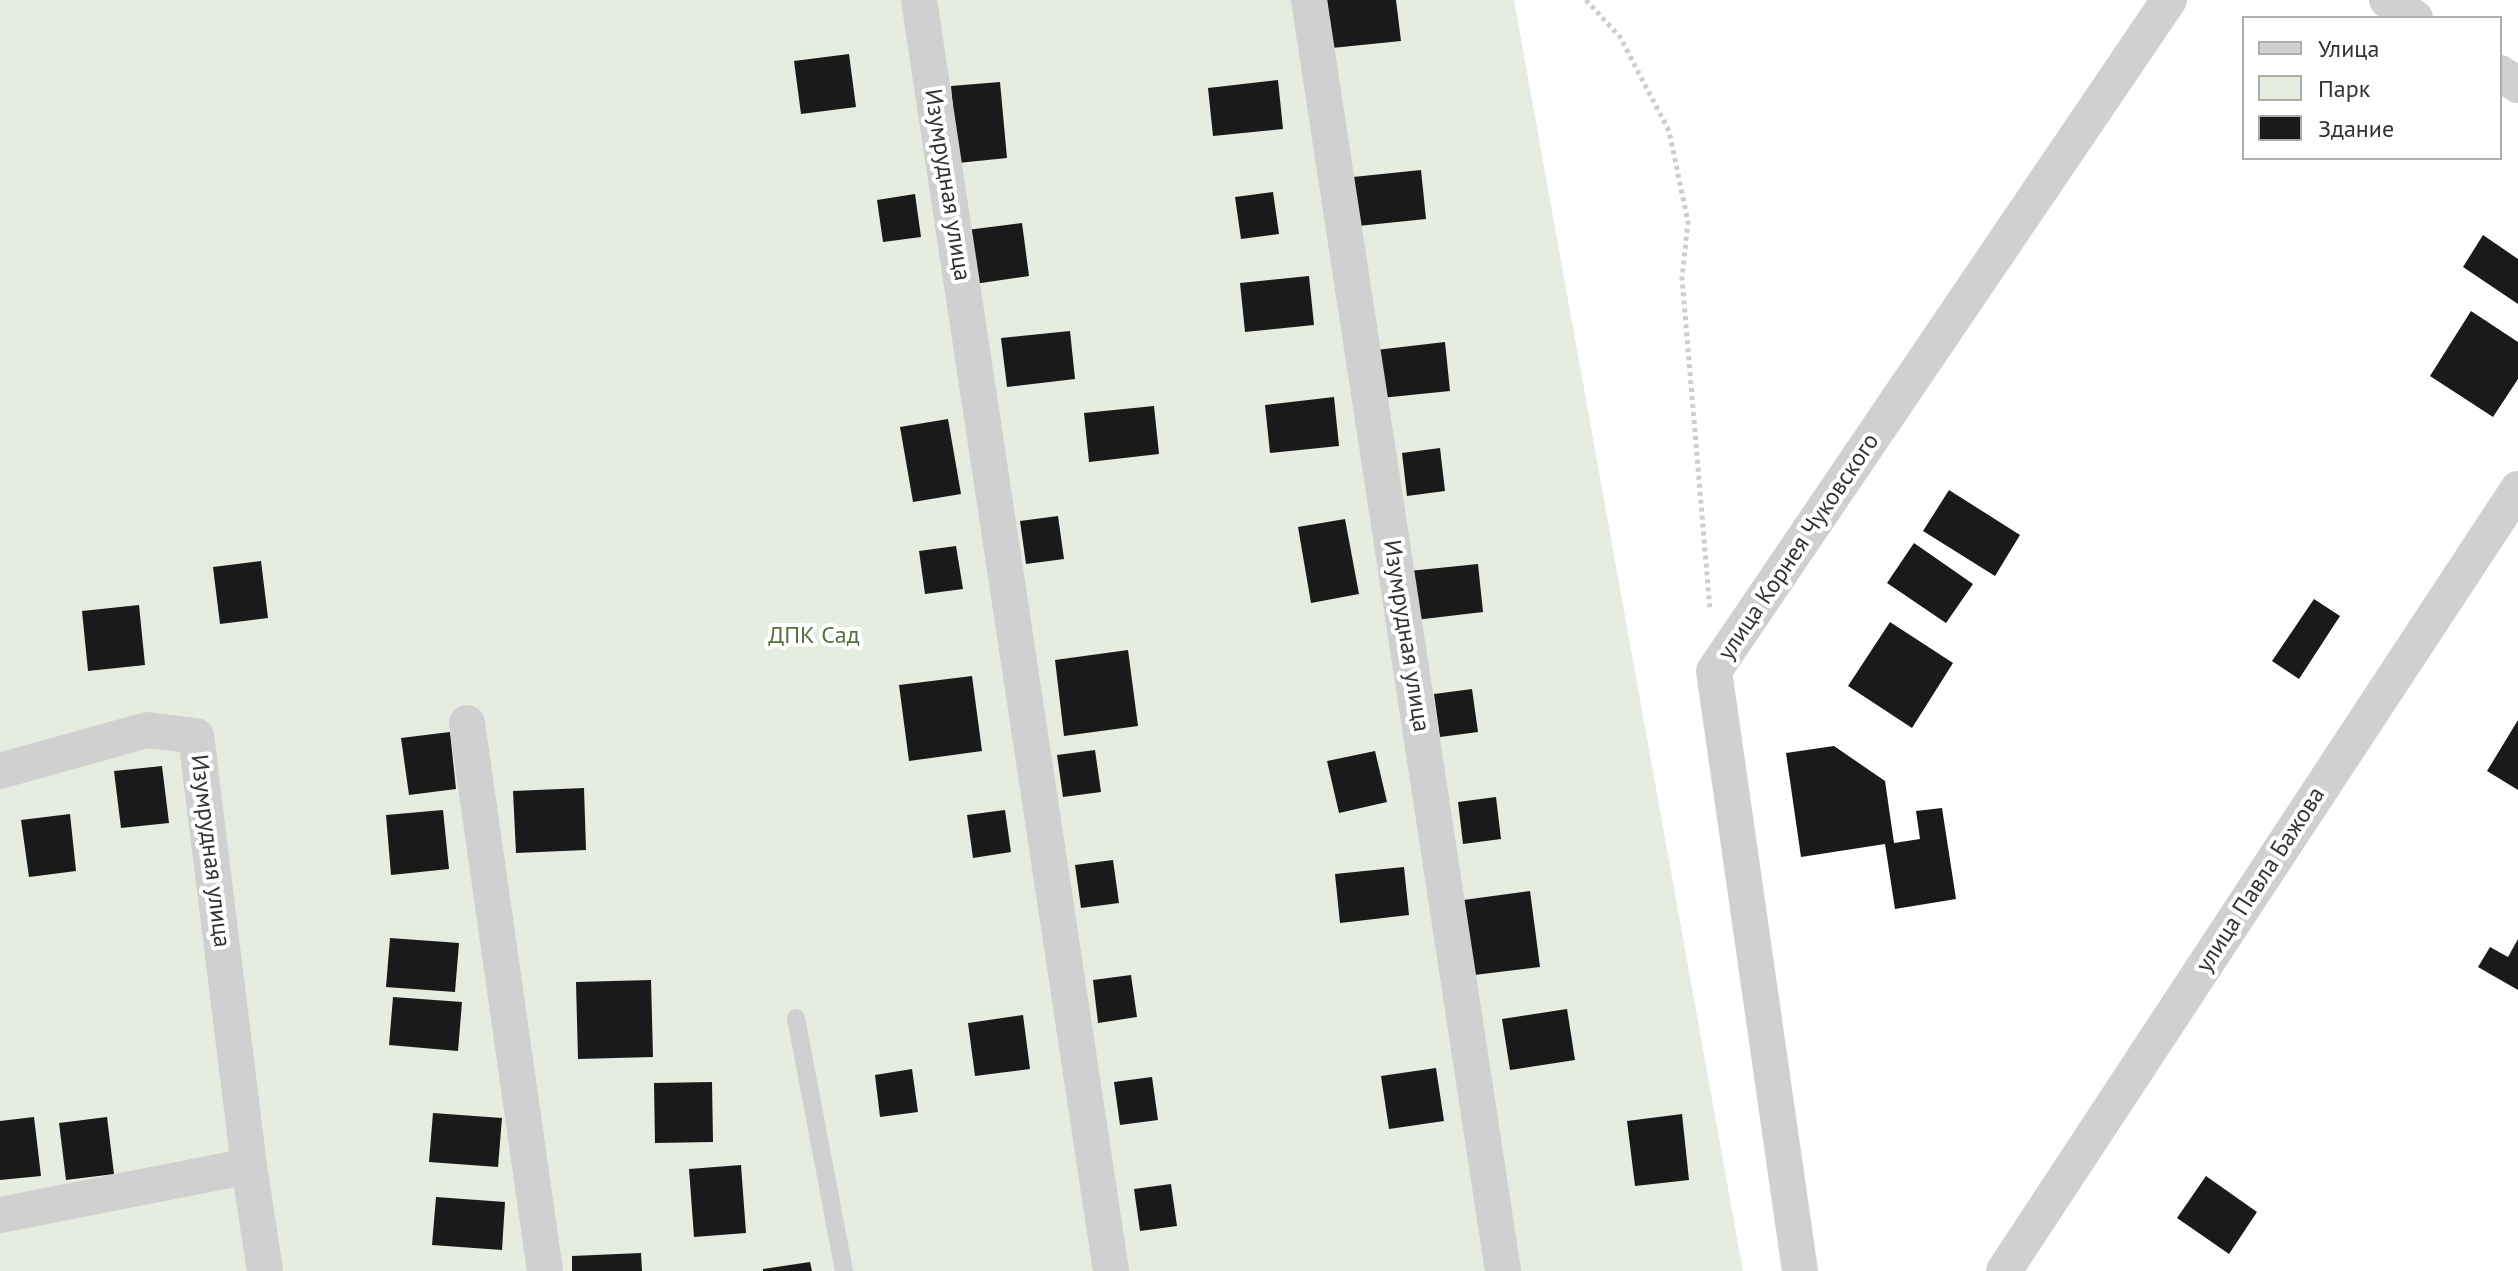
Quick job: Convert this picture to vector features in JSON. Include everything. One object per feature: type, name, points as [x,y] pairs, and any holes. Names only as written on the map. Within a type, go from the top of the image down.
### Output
[{"type":"street","name":"Изумрудная улица","points":[[919,0],[1111,1271]]},
{"type":"street","name":"Изумрудная улица","points":[[1309,0],[1503,1271]]},
{"type":"street","name":"улица Корнея Чуковского","points":[[1802,1269],[1714,671],[2169,0]]},
{"type":"street","points":[[2387,0],[2412,16]]},
{"type":"street","name":"улица Павла Бажова","points":[[2004,1271],[2518,489]]},
{"type":"street","points":[[467,723],[545,1271]]},
{"type":"street","name":"Изумрудная улица","points":[[0,771],[147,730],[196,736],[249,1166],[265,1271]]},
{"type":"street","points":[[0,1215],[249,1166]]},
{"type":"lane","points":[[796,1018],[844,1271]]},
{"type":"path","points":[[1586,0],[1620,37],[1669,131],[1688,222],[1682,278],[1714,671]]},
{"type":"green space","name":"ДПК Сад","points":[[0,0],[1514,0],[1743,1271],[0,1271]]},
{"type":"building","points":[[1327,0],[1396,0],[1401,41],[1332,48]]},
{"type":"building","points":[[849,54],[856,107],[801,114],[794,61]]},
{"type":"building","points":[[1278,80],[1283,129],[1213,136],[1208,88]]},
{"type":"building","points":[[1000,82],[1007,158],[958,163],[951,86]]},
{"type":"building","points":[[1421,170],[1426,219],[1358,226],[1353,177]]},
{"type":"building","points":[[1273,192],[1279,234],[1241,239],[1235,197]]},
{"type":"building","points":[[915,194],[921,237],[883,242],[877,200]]},
{"type":"building","points":[[1022,223],[1029,276],[974,284],[967,230]]},
{"type":"building","points":[[2483,235],[2518,259],[2518,304],[2463,267]]},
{"type":"building","points":[[1309,276],[1314,325],[1245,332],[1240,283]]},
{"type":"building","points":[[2471,311],[2518,342],[2518,379],[2493,417],[2430,376]]},
{"type":"building","points":[[1070,331],[1075,379],[1007,387],[1001,338]]},
{"type":"building","points":[[1445,342],[1450,391],[1381,398],[1376,350]]},
{"type":"building","points":[[1334,397],[1339,446],[1270,453],[1265,405]]},
{"type":"building","points":[[1154,406],[1159,454],[1089,462],[1084,413]]},
{"type":"building","points":[[948,419],[961,494],[913,502],[900,427]]},
{"type":"building","points":[[1440,448],[1445,491],[1407,496],[1402,453]]},
{"type":"building","points":[[1949,490],[2020,535],[1995,576],[1923,531]]},
{"type":"building","points":[[1058,516],[1064,559],[1026,564],[1020,521]]},
{"type":"building","points":[[1345,519],[1359,594],[1311,603],[1298,527]]},
{"type":"building","points":[[1914,543],[1973,584],[1946,623],[1887,583]]},
{"type":"building","points":[[956,546],[963,589],[925,594],[919,551]]},
{"type":"building","points":[[261,561],[268,618],[220,624],[213,567]]},
{"type":"building","points":[[1478,564],[1483,612],[1415,620],[1409,571]]},
{"type":"building","points":[[2314,599],[2340,616],[2299,679],[2272,661]]},
{"type":"building","points":[[139,605],[145,665],[88,671],[82,611]]},
{"type":"building","points":[[1890,622],[1953,663],[1912,728],[1848,686]]},
{"type":"building","points":[[1128,650],[1138,726],[1064,736],[1055,660]]},
{"type":"building","points":[[972,676],[982,751],[909,761],[899,685]]},
{"type":"building","points":[[1472,689],[1478,732],[1440,737],[1434,694]]},
{"type":"building","points":[[2518,720],[2518,790],[2487,771]]},
{"type":"building","points":[[450,732],[456,789],[409,795],[401,738]]},
{"type":"building","points":[[1834,746],[1885,781],[1894,843],[1920,839],[1916,811],[1942,808],[1956,899],[1895,909],[1885,844],[1801,857],[1786,753]]},
{"type":"building","points":[[1095,750],[1101,792],[1063,797],[1057,755]]},
{"type":"building","points":[[1375,751],[1387,802],[1339,813],[1327,761]]},
{"type":"building","points":[[162,766],[169,823],[121,828],[114,771]]},
{"type":"building","points":[[584,788],[586,850],[516,853],[513,791]]},
{"type":"building","points":[[1496,797],[1501,839],[1463,844],[1458,802]]},
{"type":"building","points":[[443,810],[449,869],[391,875],[386,815]]},
{"type":"building","points":[[1005,810],[1011,852],[973,858],[967,815]]},
{"type":"building","points":[[70,814],[76,871],[29,877],[21,820]]},
{"type":"building","points":[[1113,860],[1119,903],[1081,908],[1075,865]]},
{"type":"building","points":[[1404,867],[1409,915],[1340,923],[1335,874]]},
{"type":"building","points":[[1530,891],[1540,967],[1466,976],[1456,901]]},
{"type":"building","points":[[390,938],[459,943],[455,992],[386,987]]},
{"type":"building","points":[[2518,939],[2518,990],[2478,967],[2490,947],[2508,957]]},
{"type":"building","points":[[1131,975],[1137,1017],[1098,1023],[1093,980]]},
{"type":"building","points":[[651,980],[653,1057],[578,1059],[576,982]]},
{"type":"building","points":[[393,997],[462,1002],[458,1051],[389,1045]]},
{"type":"building","points":[[1567,1009],[1575,1060],[1510,1070],[1502,1019]]},
{"type":"building","points":[[1023,1015],[1030,1069],[975,1076],[968,1023]]},
{"type":"building","points":[[1436,1068],[1444,1121],[1389,1129],[1381,1076]]},
{"type":"building","points":[[912,1069],[918,1112],[880,1117],[875,1075]]},
{"type":"building","points":[[1152,1077],[1158,1120],[1120,1125],[1114,1082]]},
{"type":"building","points":[[712,1082],[713,1142],[655,1143],[654,1083]]},
{"type":"building","points":[[433,1113],[502,1118],[498,1167],[429,1162]]},
{"type":"building","points":[[1682,1114],[1689,1180],[1635,1186],[1627,1121]]},
{"type":"building","points":[[34,1117],[41,1176],[0,1180],[0,1121]]},
{"type":"building","points":[[107,1117],[114,1174],[66,1180],[59,1123]]},
{"type":"building","points":[[741,1165],[746,1233],[694,1237],[689,1169]]},
{"type":"building","points":[[2206,1176],[2257,1212],[2229,1254],[2177,1218]]},
{"type":"building","points":[[1171,1184],[1177,1226],[1140,1231],[1134,1189]]},
{"type":"building","points":[[436,1197],[505,1202],[502,1250],[432,1245]]},
{"type":"building","points":[[641,1253],[642,1271],[572,1271],[572,1256]]},
{"type":"building","points":[[810,1262],[812,1271],[763,1271],[763,1269]]}]
